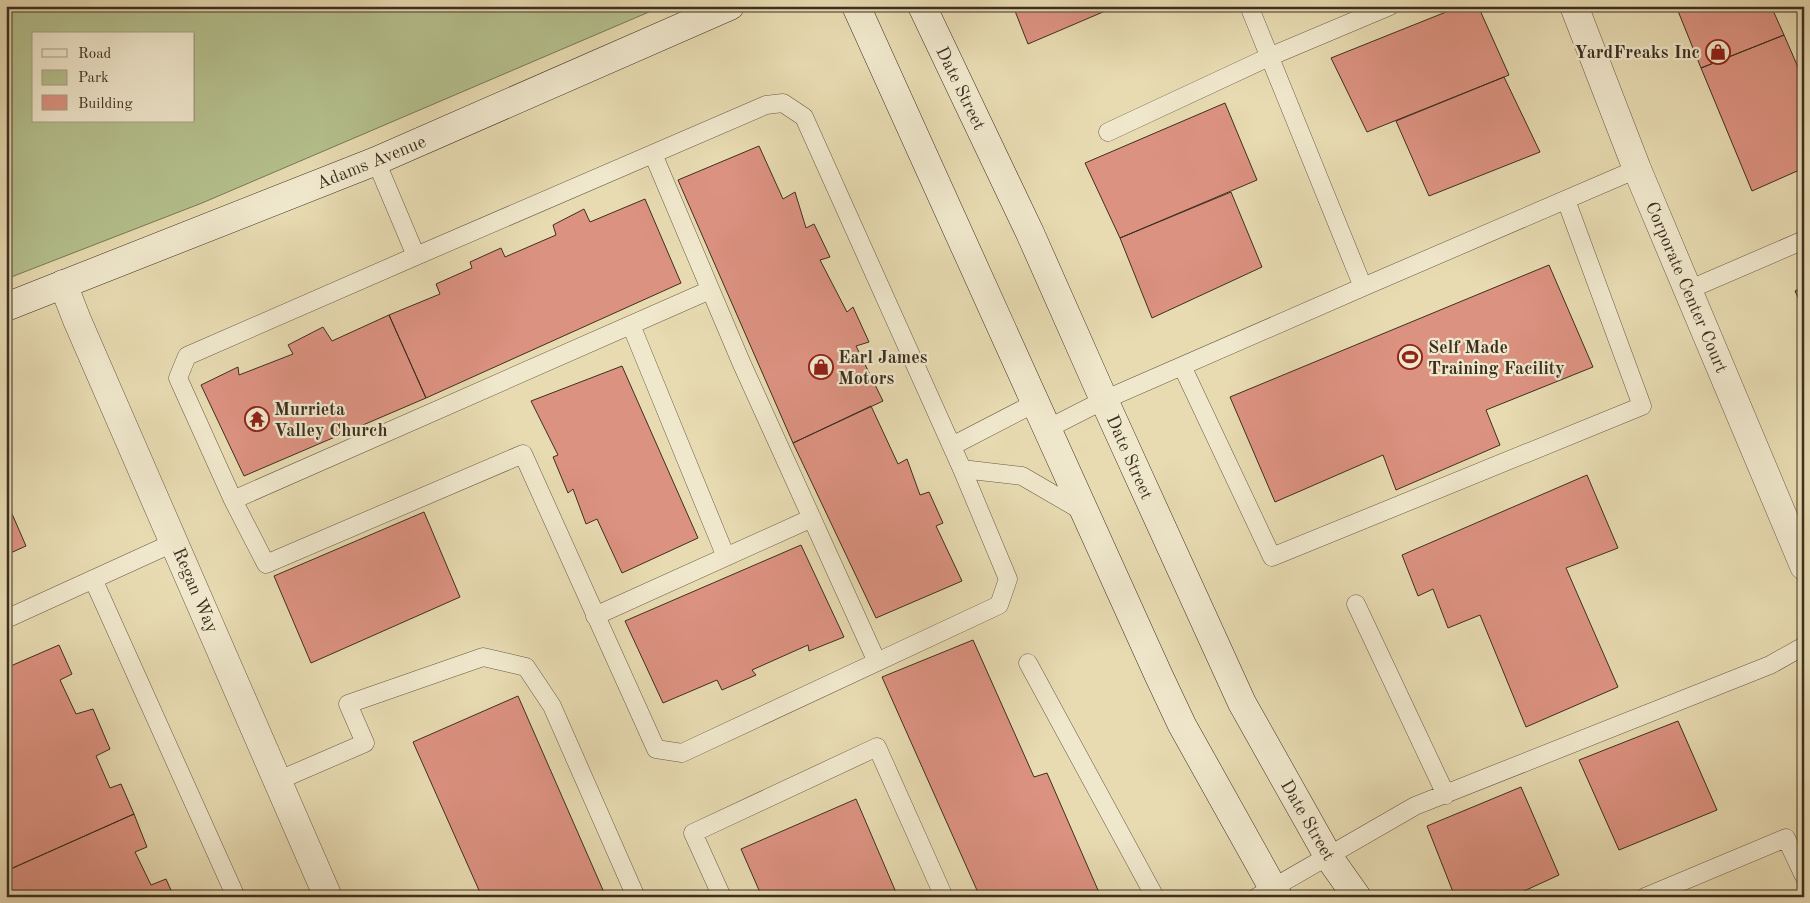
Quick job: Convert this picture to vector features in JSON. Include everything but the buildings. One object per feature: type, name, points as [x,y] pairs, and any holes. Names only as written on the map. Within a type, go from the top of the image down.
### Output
[{"type":"street","name":"Adams Avenue","points":[[6,306],[376,161],[730,6]]},
{"type":"street","points":[[856,6],[1182,725],[1269,894]]},
{"type":"street","name":"Date Street","points":[[922,6],[1030,233],[1242,703],[1328,856],[1357,897]]},
{"type":"street","name":"Corporate Center Court","points":[[1574,6],[1637,169],[1804,566]]},
{"type":"street","name":"Regan Way","points":[[63,284],[328,897]]},
{"type":"lane","points":[[1249,6],[1363,287]]},
{"type":"lane","points":[[1108,132],[1269,57],[1390,6]]},
{"type":"lane","points":[[783,103],[804,117],[952,446],[1008,579],[999,605],[682,753],[656,749],[523,454],[266,564],[233,500],[178,378],[187,356],[652,154],[766,105],[783,103]]},
{"type":"lane","points":[[652,154],[741,362],[877,662]]},
{"type":"lane","points":[[376,161],[416,256]]},
{"type":"lane","points":[[1047,429],[1104,400],[1637,169]]},
{"type":"lane","points":[[1182,366],[1272,558],[1642,406],[1566,200]]},
{"type":"lane","points":[[1688,290],[1804,240]]},
{"type":"lane","points":[[233,500],[710,290]]},
{"type":"lane","points":[[631,326],[726,557]]},
{"type":"lane","points":[[952,446],[1035,403]]},
{"type":"lane","points":[[962,469],[1022,476],[1084,512]]},
{"type":"lane","points":[[595,616],[812,518]]},
{"type":"lane","points":[[6,619],[175,542]]},
{"type":"lane","points":[[93,579],[236,897]]},
{"type":"lane","points":[[1356,604],[1446,795]]},
{"type":"lane","points":[[1269,894],[1328,856],[1415,806],[1770,665],[1804,646]]},
{"type":"lane","points":[[277,781],[365,743],[348,704],[483,657],[526,667],[552,706],[636,897]]},
{"type":"lane","points":[[1028,662],[1156,897]]},
{"type":"lane","points":[[722,897],[694,833],[877,747],[944,897]]},
{"type":"lane","points":[[1645,897],[1786,838],[1804,876]]},
{"type":"green space","points":[[6,6],[663,6],[202,203],[6,279]]},
{"type":"place","name":"YardFreaks Inc","points":[[1718,52]]},
{"type":"place","name":"Self Made Training Facility","points":[[1410,357]]},
{"type":"place","name":"Earl James Motors","points":[[821,367]]},
{"type":"place","name":"Murrieta Valley Church","points":[[257,419]]}]
